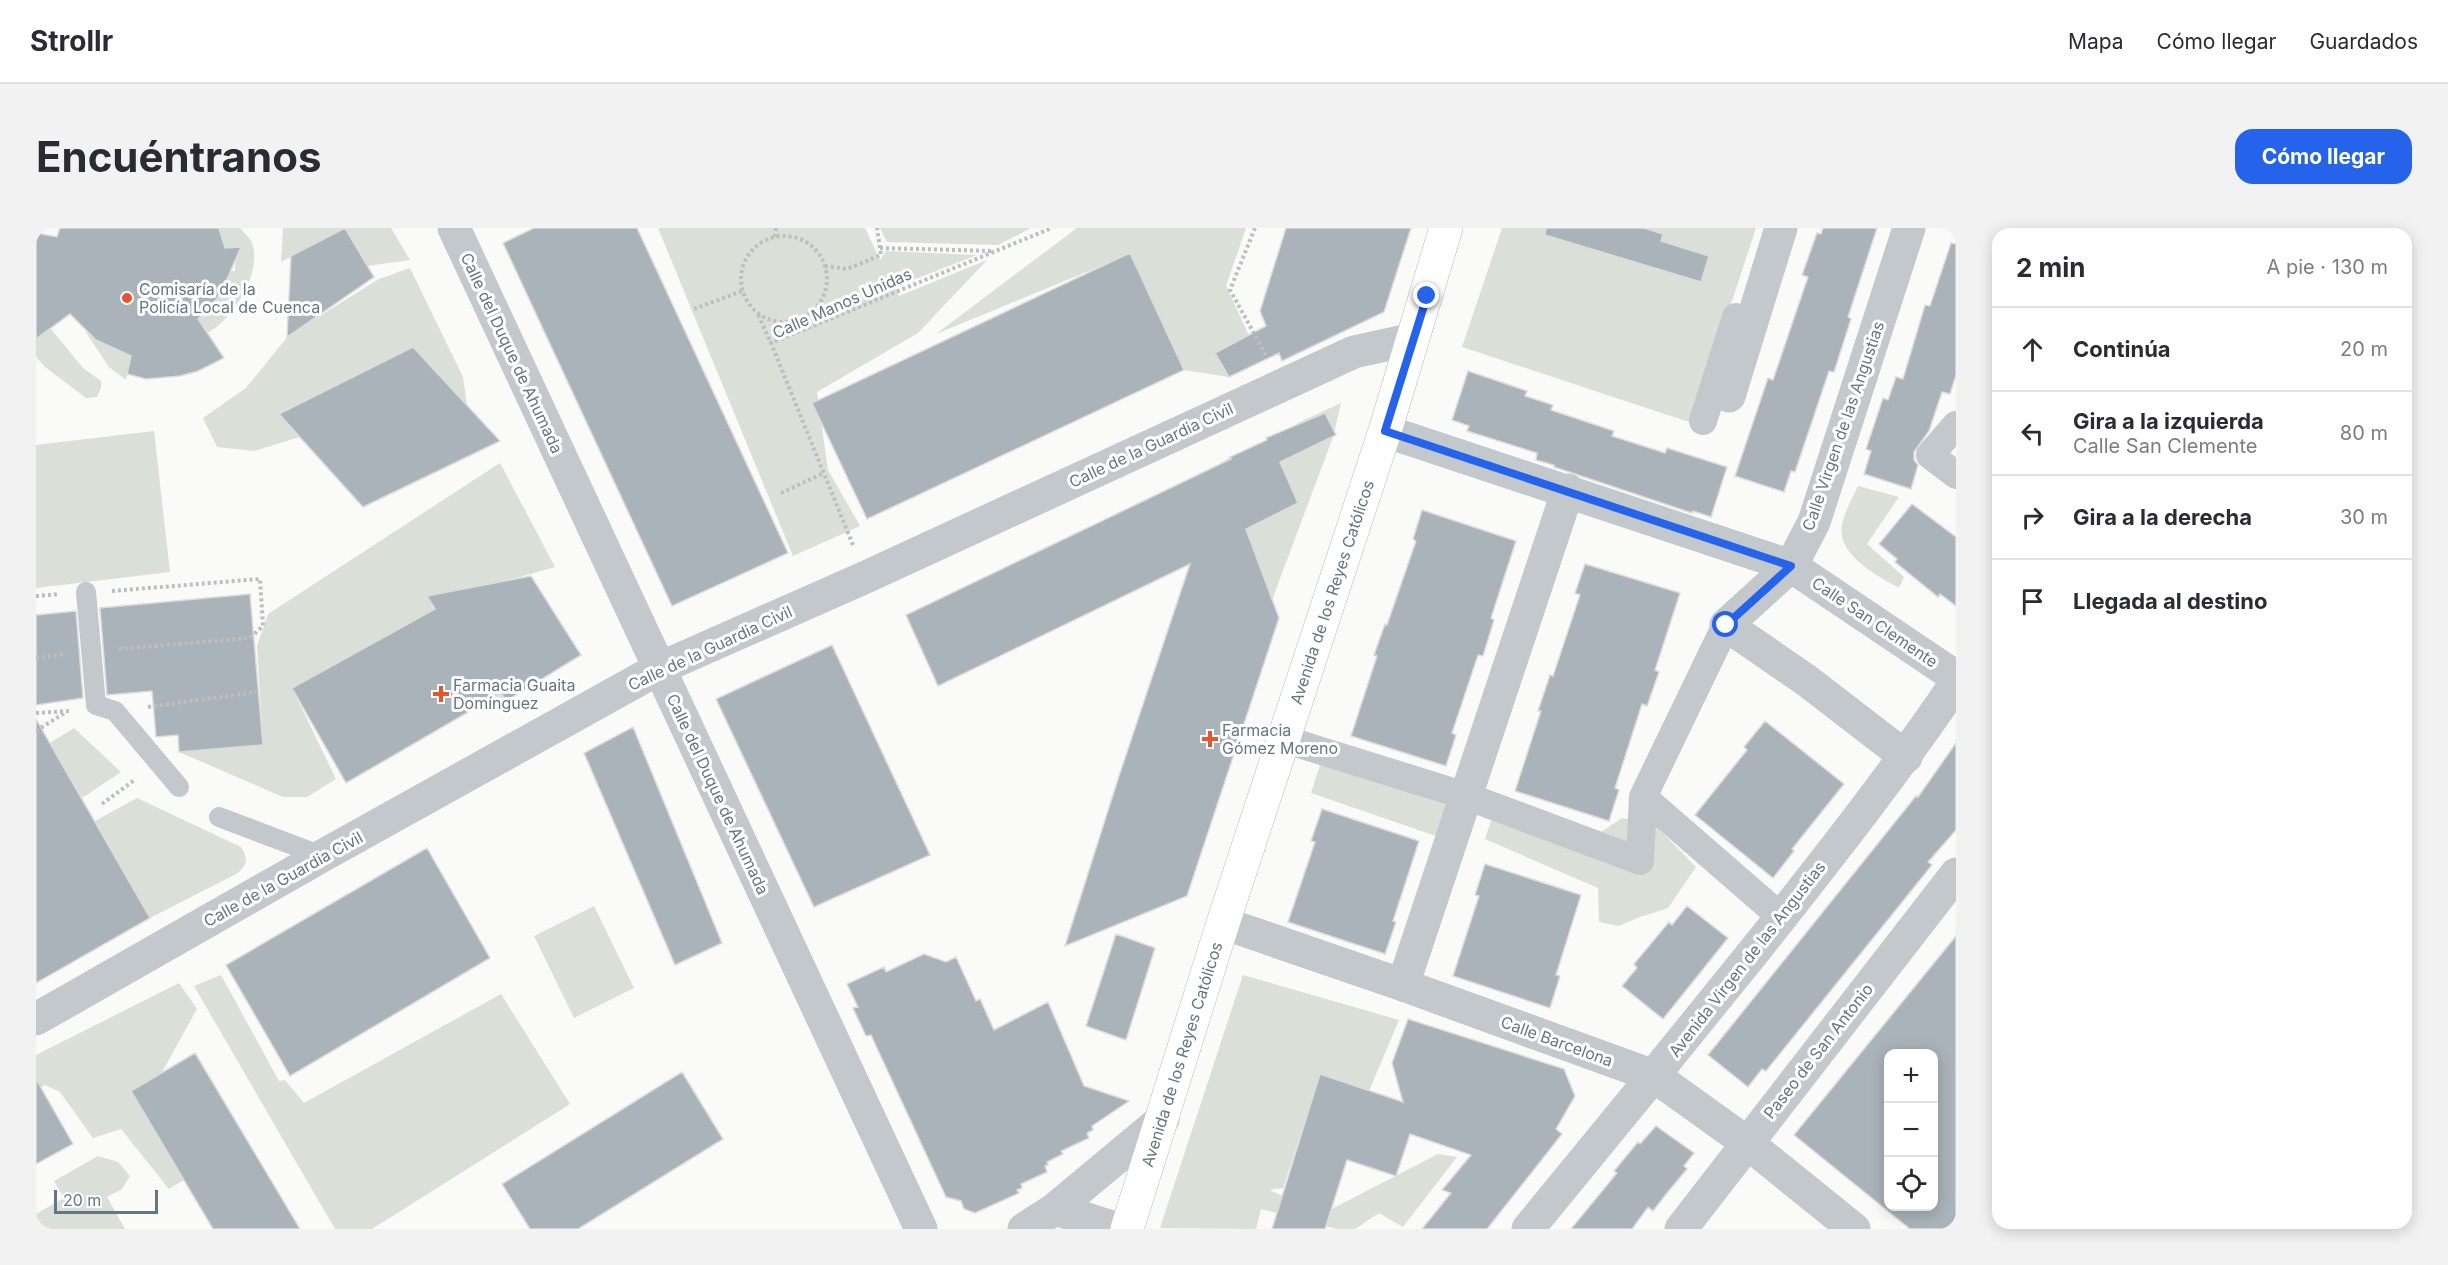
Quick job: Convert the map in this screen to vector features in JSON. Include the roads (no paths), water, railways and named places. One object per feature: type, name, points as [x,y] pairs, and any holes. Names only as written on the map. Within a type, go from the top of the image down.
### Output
[{"type":"main road","name":"Avenida de los Reyes Católicos","points":[[1127,1229],[1223,923],[1385,431],[1446,228]]},
{"type":"street","name":"Calle del Duque de Ahumada","points":[[454,228],[921,1229]]},
{"type":"street","points":[[1703,421],[1765,228]]},
{"type":"street","points":[[1729,396],[1781,228]]},
{"type":"street","name":"Calle Virgen de las Angustias","points":[[1726,625],[1791,566],[1814,522],[1909,228]]},
{"type":"street","name":"Calle de la Guardia Civil","points":[[36,1019],[322,856],[660,668],[867,577],[1354,352],[1413,339]]},
{"type":"street","points":[[1956,425],[1930,455],[1956,476]]},
{"type":"street","name":"Calle San Clemente","points":[[1385,431],[1791,566],[1956,677]]},
{"type":"street","points":[[1403,985],[1568,490]]},
{"type":"street","points":[[1283,739],[1466,796],[1640,861],[1643,797],[1726,625],[1806,680],[1906,757]]},
{"type":"street","name":"Avenida Virgen de las Angustias","points":[[1528,1229],[1654,1077],[1781,917],[1906,757],[1956,683]]},
{"type":"street","points":[[1643,797],[1781,917]]},
{"type":"street","name":"Paseo de San Antonio","points":[[1681,1229],[1746,1142],[1956,874]]},
{"type":"street","name":"Calle Barcelona","points":[[1223,923],[1403,985],[1654,1077],[1746,1142],[1845,1226]]},
{"type":"street","points":[[1024,1229],[1055,1209],[1163,1119]]},
{"type":"street","points":[[1055,1209],[1118,1229]]},
{"type":"lane","points":[[86,592],[92,651],[105,708],[179,787]]},
{"type":"lane","points":[[219,817],[322,856]]},
{"type":"place","name":"Comisaría de la Policía Local de Cuenca","points":[[127,298]]},
{"type":"place","name":"Farmacia Guaita Domínguez","points":[[441,694]]},
{"type":"place","name":"Farmacia Gómez Moreno","points":[[1210,739]]}]
